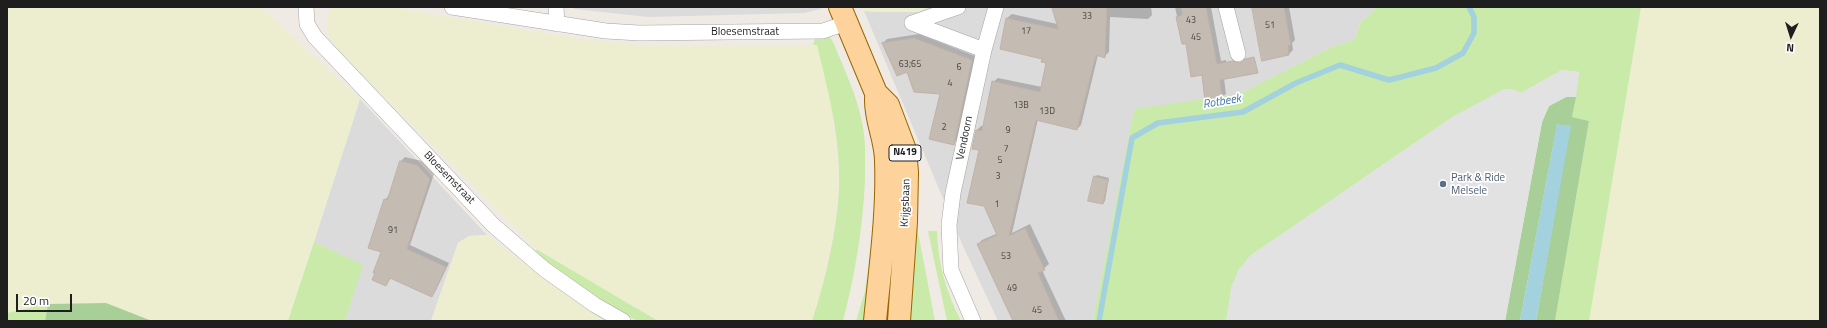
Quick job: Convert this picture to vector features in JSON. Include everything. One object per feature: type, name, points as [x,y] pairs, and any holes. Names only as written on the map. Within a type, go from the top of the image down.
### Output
[{"type":"main road","name":"Krijgsbaan","points":[[843,15],[876,93],[888,105],[905,150],[906,215],[899,321]]},
{"type":"main road","name":"Krijgsbaan","points":[[875,321],[884,220],[886,161],[884,140],[875,112],[876,93]]},
{"type":"street","name":"Bloesemstraat","points":[[306,7],[307,24],[315,37],[493,225],[544,268],[595,305],[623,321]]},
{"type":"street","name":"Bloesemstraat","points":[[452,7],[606,31],[639,33],[823,32],[843,15]]},
{"type":"street","points":[[556,7],[557,24]]},
{"type":"street","points":[[958,7],[912,23],[984,50]]},
{"type":"street","name":"Vendoorn","points":[[973,321],[951,270],[949,225],[953,193],[984,50],[996,7]]},
{"type":"street","points":[[1226,7],[1238,54]]},
{"type":"shaded area","points":[[573,7],[820,7],[821,9],[804,13],[649,17],[574,9]]},
{"type":"shaded area","points":[[930,7],[1378,7],[1361,22],[1354,40],[1332,47],[1239,94],[1134,110],[1093,321],[998,321],[963,246],[864,11],[918,12]]},
{"type":"shaded area","name":"Park & Ride Melsele","points":[[1562,70],[1579,72],[1576,97],[1566,97],[1549,106],[1542,122],[1505,321],[1226,321],[1232,285],[1239,269],[1250,256],[1454,116],[1504,89],[1511,89],[1521,93]]},
{"type":"shaded area","points":[[360,99],[487,235],[469,236],[458,243],[431,321],[345,321],[362,265],[314,242]]},
{"type":"green space","points":[[7,7],[261,7],[360,99],[288,321],[152,321],[105,303],[48,304],[7,313]]},
{"type":"green space","points":[[334,7],[388,7],[580,39],[650,46],[817,45],[831,101],[839,172],[835,224],[819,301],[812,321],[658,321],[536,249],[340,52],[328,36],[328,15]]},
{"type":"green space","points":[[862,7],[930,7],[918,12],[880,12],[864,11]]},
{"type":"green space","points":[[1378,7],[1641,7],[1589,321],[1555,321],[1589,121],[1572,117],[1579,72],[1562,70],[1521,93],[1511,89],[1454,116],[1250,256],[1232,285],[1226,321],[1093,321],[1134,109],[1239,94],[1332,47],[1354,40],[1361,22]]},
{"type":"green space","points":[[1641,7],[1820,7],[1820,321],[1589,321]]},
{"type":"green space","points":[[830,37],[834,44],[858,106],[865,140],[865,179],[860,233],[855,269],[843,321],[812,321],[832,247],[838,207],[839,188],[837,139],[825,76],[817,45],[813,45],[815,38]]},
{"type":"green space","points":[[1566,97],[1576,97],[1572,117],[1589,121],[1555,321],[1536,321],[1570,126],[1557,125],[1520,321],[1505,321],[1542,122],[1549,106]]},
{"type":"green space","points":[[917,227],[935,321],[907,321]]},
{"type":"green space","points":[[928,231],[937,231],[939,255],[944,278],[951,299],[961,321],[947,321]]},
{"type":"green space","points":[[487,235],[556,288],[609,321],[431,321],[458,243],[469,236]]},
{"type":"green space","points":[[314,242],[363,265],[345,321],[288,321]]},
{"type":"green space","points":[[536,249],[658,321],[637,321],[584,290],[537,255]]},
{"type":"green space","points":[[870,254],[873,254],[867,321],[856,321],[865,291]]},
{"type":"green space","points":[[106,303],[152,321],[45,321],[48,304]]},
{"type":"green space","points":[[48,304],[45,321],[7,321],[7,313]]},
{"type":"water","points":[[1557,124],[1571,126],[1536,321],[1520,321]]},
{"type":"building","points":[[1052,7],[1107,7],[1105,58],[1096,55],[1077,130],[1036,120],[1009,236],[1025,228],[1045,270],[1038,273],[1059,321],[1013,321],[977,244],[997,235],[984,206],[967,203],[979,150],[972,149],[976,130],[982,131],[992,81],[1040,92],[1046,63],[1041,62],[1042,59],[1000,49],[1006,18],[1058,29]]},
{"type":"building","points":[[1181,7],[1206,7],[1217,64],[1233,61],[1240,63],[1245,59],[1254,57],[1258,73],[1220,80],[1222,99],[1205,101],[1202,75],[1191,77],[1186,44],[1182,44],[1176,17],[1182,15]]},
{"type":"building","points":[[1252,7],[1284,7],[1291,45],[1288,46],[1289,55],[1262,61]]},
{"type":"building","points":[[914,38],[972,60],[954,145],[929,139],[940,94],[914,92],[907,72],[897,76],[882,43]]},
{"type":"building","points":[[400,161],[417,165],[430,179],[407,249],[446,267],[432,297],[390,278],[386,286],[372,280],[381,252],[368,248],[384,199],[387,200]]},
{"type":"building","points":[[1094,176],[1108,180],[1103,204],[1088,201]]},
{"type":"waterway","name":"Rotbeek","points":[[1099,321],[1132,138],[1158,123],[1243,112],[1296,83],[1340,65],[1389,80],[1436,68],[1463,53],[1474,33],[1474,17],[1469,7]]},
{"type":"place","name":"Park & Ride Melsele","points":[[1443,184]]}]
